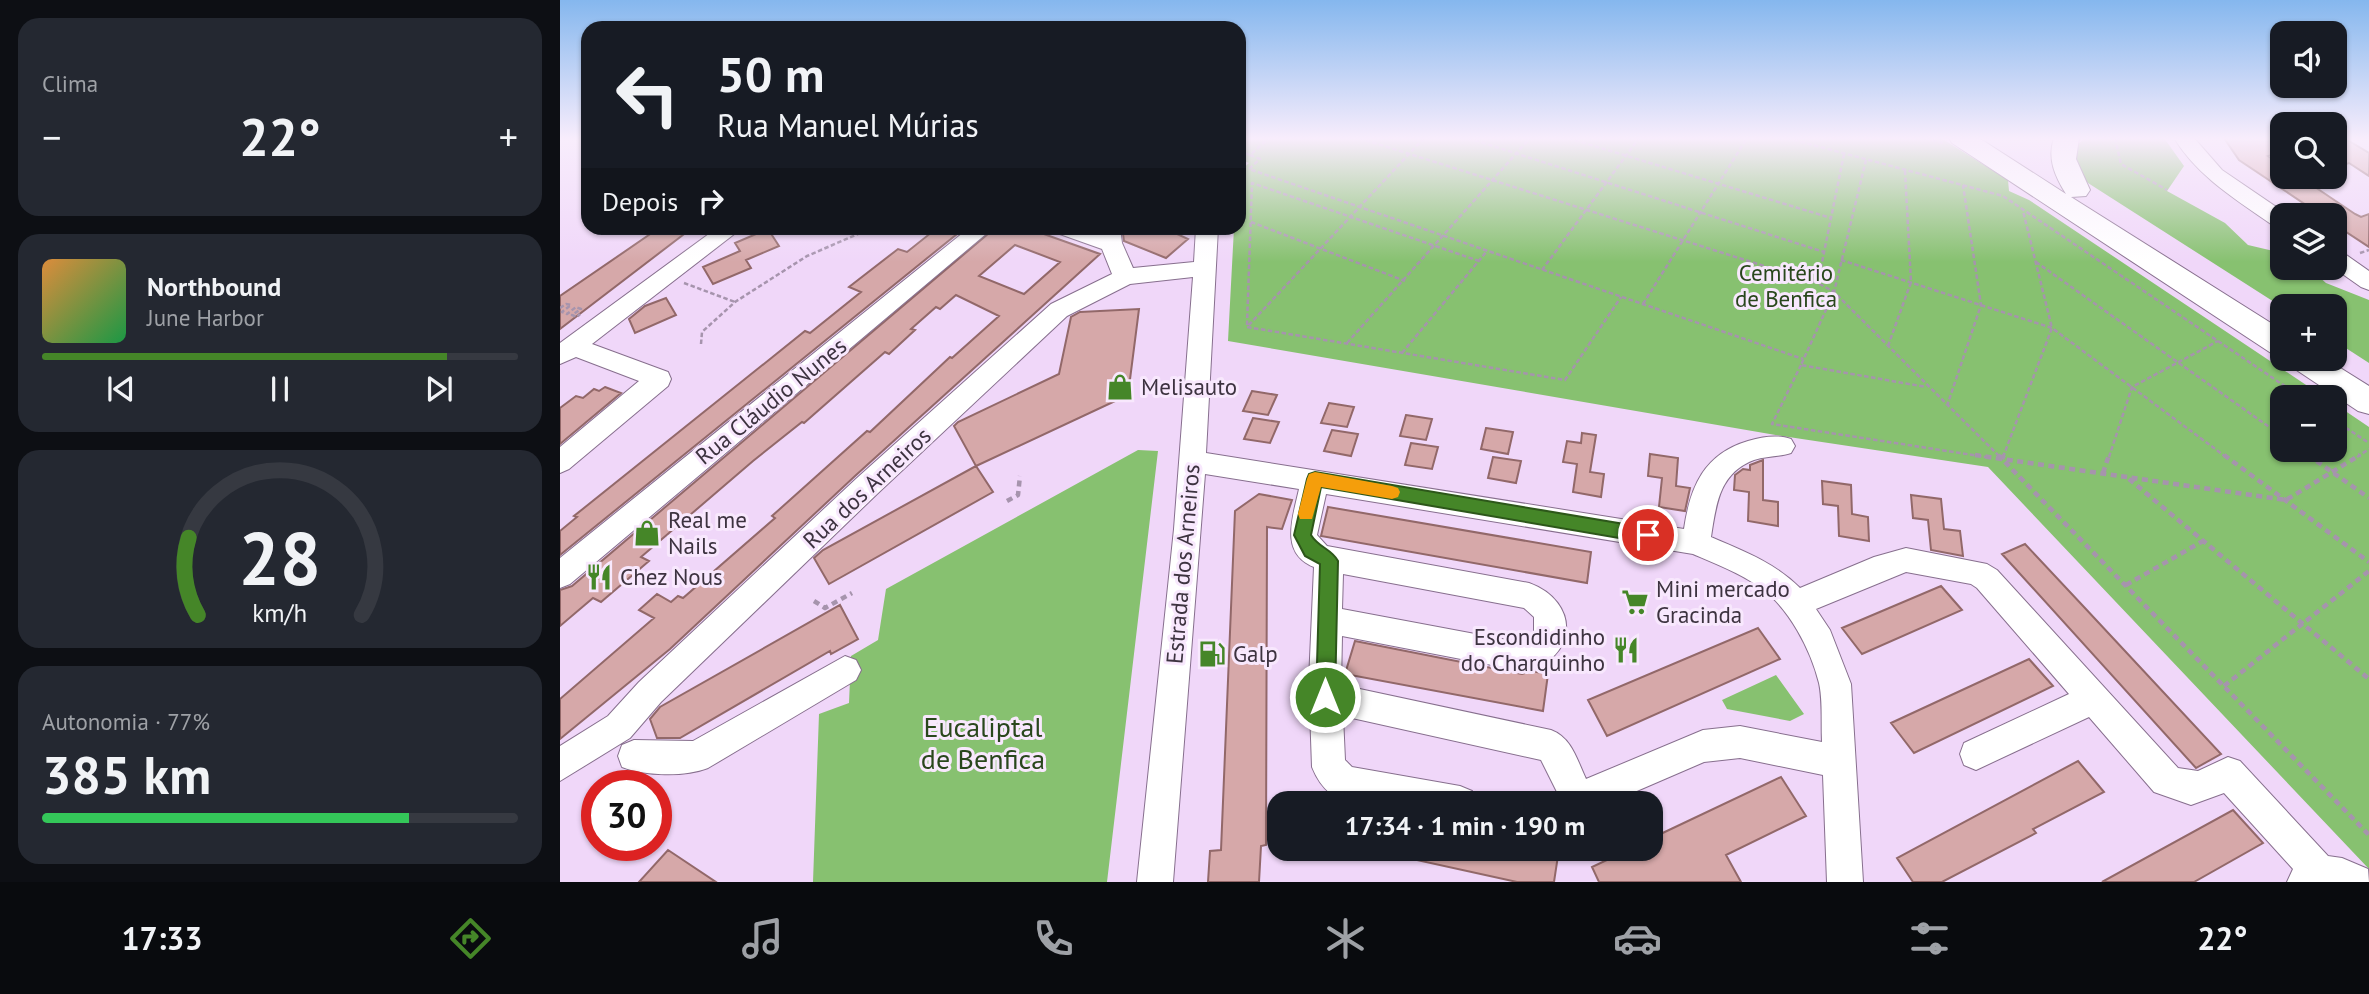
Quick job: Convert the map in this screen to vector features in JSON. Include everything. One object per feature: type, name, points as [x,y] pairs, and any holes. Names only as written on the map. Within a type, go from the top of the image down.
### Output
[{"type":"main road","points":[[2038,179],[2270,337]]},
{"type":"main road","points":[[2055,179],[2077,190],[2270,313]]},
{"type":"main road","points":[[2070,179],[2077,190]]},
{"type":"main road","points":[[2347,362],[2369,376]]},
{"type":"main road","points":[[2321,371],[2369,402]]},
{"type":"street","points":[[2224,179],[2270,212]]},
{"type":"street","points":[[2242,179],[2276,203]]},
{"type":"street","points":[[566,351],[722,235]]},
{"type":"street","name":"Rua Cláudio Nunes","points":[[560,575],[973,235]]},
{"type":"street","points":[[1083,235],[1098,241],[1108,235],[1125,277]]},
{"type":"street","name":"Rua dos Arneiros","points":[[560,765],[619,727],[650,692],[1059,310],[1206,239]]},
{"type":"street","name":"Estrada dos Arneiros","points":[[1155,882],[1188,529],[1206,239]]},
{"type":"street","points":[[2347,256],[2366,273]]},
{"type":"street","points":[[2347,264],[2366,273]]},
{"type":"street","points":[[560,461],[659,379],[566,351]]},
{"type":"street","points":[[1696,542],[1705,492],[1717,472],[1740,452],[1760,446],[1782,446]]},
{"type":"street","points":[[1192,460],[1696,542],[1773,580],[1796,604],[1819,640],[1835,684],[1845,882]]},
{"type":"street","points":[[1315,479],[1303,535],[1311,551],[1329,561],[1537,598],[1547,608],[1551,627],[1542,651],[1523,657],[1327,620]]},
{"type":"street","points":[[1796,604],[1884,566],[1906,560],[1970,570],[1987,579],[2160,774],[2184,789],[2200,789],[2228,773],[2312,878],[2337,873],[2355,882]]},
{"type":"street","points":[[1329,561],[1325,697],[1329,767],[1343,782],[1393,791]]},
{"type":"street","points":[[634,756],[696,757],[845,670]]},
{"type":"street","points":[[1325,697],[1551,746],[1560,759],[1571,791]]},
{"type":"street","points":[[1976,754],[2093,699]]},
{"type":"street","points":[[1597,791],[1703,746],[1740,742],[1839,762]]},
{"type":"path","points":[[1278,179],[1803,359]]},
{"type":"path","points":[[1247,327],[1385,179]]},
{"type":"path","points":[[1487,179],[1818,283],[1833,292],[2002,459],[2369,835]]},
{"type":"path","points":[[1594,179],[1824,252]]},
{"type":"path","points":[[1542,270],[1609,179]]},
{"type":"path","points":[[1702,179],[1831,218]]},
{"type":"path","points":[[1643,304],[1721,179]]},
{"type":"path","points":[[1818,283],[1839,179]]},
{"type":"path","points":[[1861,179],[1833,292],[1772,424],[2286,500],[2369,449]]},
{"type":"path","points":[[1888,346],[1911,282],[1905,179]]},
{"type":"path","points":[[1940,179],[2003,196],[2283,385]]},
{"type":"path","points":[[2148,179],[2167,190]]},
{"type":"path","points":[[1347,344],[1493,181]]},
{"type":"path","points":[[1247,327],[1252,183],[1479,261]]},
{"type":"path","points":[[1947,406],[1981,304],[1963,185]]},
{"type":"path","points":[[2002,459],[2052,328],[2022,209]]},
{"type":"path","points":[[1251,222],[1405,281]]},
{"type":"path","points":[[701,344],[702,332],[735,302],[807,256],[856,235]]},
{"type":"path","points":[[1402,353],[1488,251]]},
{"type":"path","points":[[1842,260],[2052,328],[2369,562]]},
{"type":"path","points":[[2036,262],[2270,428]]},
{"type":"path","points":[[666,276],[735,302]]},
{"type":"path","points":[[1247,327],[1565,380],[1621,297]]},
{"type":"path","points":[[560,308],[566,304],[571,305],[562,312],[567,314],[576,307],[581,309],[572,315],[577,317],[584,312]]},
{"type":"path","points":[[2103,473],[2132,387],[2218,341]]},
{"type":"path","points":[[1801,365],[1928,387]]},
{"type":"path","points":[[2347,428],[2369,443]]},
{"type":"path","points":[[2318,462],[2369,498]]},
{"type":"path","points":[[1007,501],[1017,495],[1020,476]]},
{"type":"path","points":[[2126,477],[2369,679]]},
{"type":"path","points":[[2126,585],[2203,541]]},
{"type":"path","points":[[2224,686],[2369,571]]},
{"type":"path","points":[[814,601],[825,608],[852,593]]},
{"type":"green space","name":"Cemitério de Benfica","points":[[1246,179],[2007,179],[2009,191],[2029,200],[2270,361],[2270,371],[2285,371],[2306,385],[2270,385],[2270,462],[2347,462],[2347,412],[2369,427],[2369,869],[1988,467],[1782,436],[1228,341],[1234,235],[1246,235]]},
{"type":"green space","points":[[2085,179],[2175,179],[2167,191],[2225,223],[2248,245],[2270,250],[2270,280],[2323,280],[2369,300],[2369,363],[2347,349],[2347,294],[2270,294],[2270,299]]},
{"type":"green space","name":"Eucaliptal de Benfica","points":[[1138,450],[1158,451],[1107,882],[813,882],[819,714],[849,703],[851,656],[878,640],[886,589]]},
{"type":"green space","points":[[1776,675],[1804,714],[1790,721],[1727,709],[1722,700]]},
{"type":"building","points":[[2282,189],[2318,189],[2339,203],[2303,203]]},
{"type":"building","points":[[2347,209],[2361,217],[2369,214],[2369,247],[2347,233]]},
{"type":"building","points":[[649,235],[683,235],[560,329],[560,296]]},
{"type":"building","points":[[754,235],[772,235],[779,246],[746,260],[751,268],[713,284],[703,267],[740,251],[735,243]]},
{"type":"building","points":[[928,235],[956,235],[560,555],[560,531],[577,517],[574,516],[805,331],[810,333],[861,292],[849,287],[898,249],[907,252]]},
{"type":"building","points":[[987,235],[1047,235],[1100,254],[855,476],[670,649],[560,739],[560,699],[654,618],[639,610],[657,594],[671,602],[678,596],[683,598],[999,316],[956,295],[940,309],[936,307],[911,329],[915,330],[889,354],[885,352],[804,423],[753,461],[641,557],[649,561],[601,602],[593,598],[560,626],[560,590],[572,586]],"holes":[[[1015,245],[1060,262],[1024,294],[979,276]]]},
{"type":"building","points":[[1123,235],[1179,235],[1188,239],[1166,258],[1124,241]]},
{"type":"building","points":[[666,298],[676,315],[635,333],[629,319],[645,306]]},
{"type":"building","points":[[1139,309],[1128,395],[976,466],[954,426],[958,422],[1059,374],[1071,317],[1080,312]]},
{"type":"building","points":[[605,387],[621,393],[560,444],[560,408],[576,396],[583,398],[594,389],[599,391]]},
{"type":"building","points":[[1252,391],[1277,395],[1268,415],[1243,411]]},
{"type":"building","points":[[1329,403],[1354,407],[1347,427],[1321,423]]},
{"type":"building","points":[[1406,415],[1432,419],[1426,440],[1400,436]]},
{"type":"building","points":[[1253,418],[1279,422],[1270,443],[1244,439]]},
{"type":"building","points":[[1486,428],[1513,432],[1508,454],[1481,449]]},
{"type":"building","points":[[1332,430],[1358,434],[1351,456],[1324,451]]},
{"type":"building","points":[[1582,433],[1596,435],[1590,472],[1604,474],[1601,497],[1573,492],[1577,464],[1563,462],[1567,441],[1581,443]]},
{"type":"building","points":[[1411,443],[1438,447],[1432,469],[1405,465]]},
{"type":"building","points":[[1650,454],[1678,458],[1676,486],[1690,488],[1685,511],[1659,507],[1662,478],[1648,476]]},
{"type":"building","points":[[1493,457],[1521,461],[1516,483],[1488,478]]},
{"type":"building","points":[[1763,460],[1763,500],[1778,502],[1778,526],[1748,521],[1749,492],[1734,490],[1735,475],[1743,469],[1750,470],[1750,465]]},
{"type":"building","points":[[976,466],[993,492],[829,584],[814,558],[823,550]]},
{"type":"building","points":[[1822,481],[1851,485],[1852,514],[1868,517],[1869,541],[1839,536],[1838,506],[1823,504]]},
{"type":"building","points":[[1259,494],[1292,500],[1282,529],[1267,527],[1266,845],[1261,846],[1259,882],[1208,882],[1210,851],[1221,850],[1235,511]]},
{"type":"building","points":[[1911,495],[1941,499],[1944,529],[1960,531],[1963,556],[1931,550],[1928,520],[1913,518]]},
{"type":"building","points":[[1328,507],[1591,552],[1587,583],[1321,536]]},
{"type":"building","points":[[2025,544],[2221,754],[2196,768],[2002,554]]},
{"type":"building","points":[[1941,586],[1962,610],[1862,654],[1842,628]]},
{"type":"building","points":[[840,605],[858,639],[831,654],[830,651],[680,738],[657,738],[650,719],[660,707]]},
{"type":"building","points":[[1758,628],[1780,659],[1607,736],[1588,700]]},
{"type":"building","points":[[1355,641],[1522,674],[1531,671],[1548,674],[1543,711],[1345,674]]},
{"type":"building","points":[[2029,659],[2053,686],[1914,753],[1891,723]]},
{"type":"building","points":[[2078,761],[2104,792],[2033,829],[2036,833],[1942,882],[1913,882],[1897,858]]},
{"type":"building","points":[[1781,777],[1806,816],[1726,855],[1741,882],[1599,882],[1592,867],[1605,861],[1663,861],[1663,833]]},
{"type":"building","points":[[2233,810],[2263,843],[2194,882],[2102,882]]},
{"type":"building","points":[[672,853],[716,882],[639,882],[658,861],[672,861]]},
{"type":"building","points":[[1421,861],[1557,861],[1554,882],[1517,882]]},
{"type":"slow traffic","points":[[1306,514],[1315,479],[1392,492]]},
{"type":"place","name":"Melisauto","points":[[1120,387]]},
{"type":"place","name":"Real me Nails","points":[[647,533]]},
{"type":"place","name":"Chez Nous","points":[[599,577]]},
{"type":"place","name":"Mini mercado Gracinda","points":[[1635,602]]},
{"type":"place","name":"Escondidinho do Charquinho","points":[[1626,650]]},
{"type":"place","name":"Galp","points":[[1212,654]]},
{"type":"route","points":[[1325,697],[1329,561],[1311,551],[1303,535],[1315,479],[1648,535]]}]
